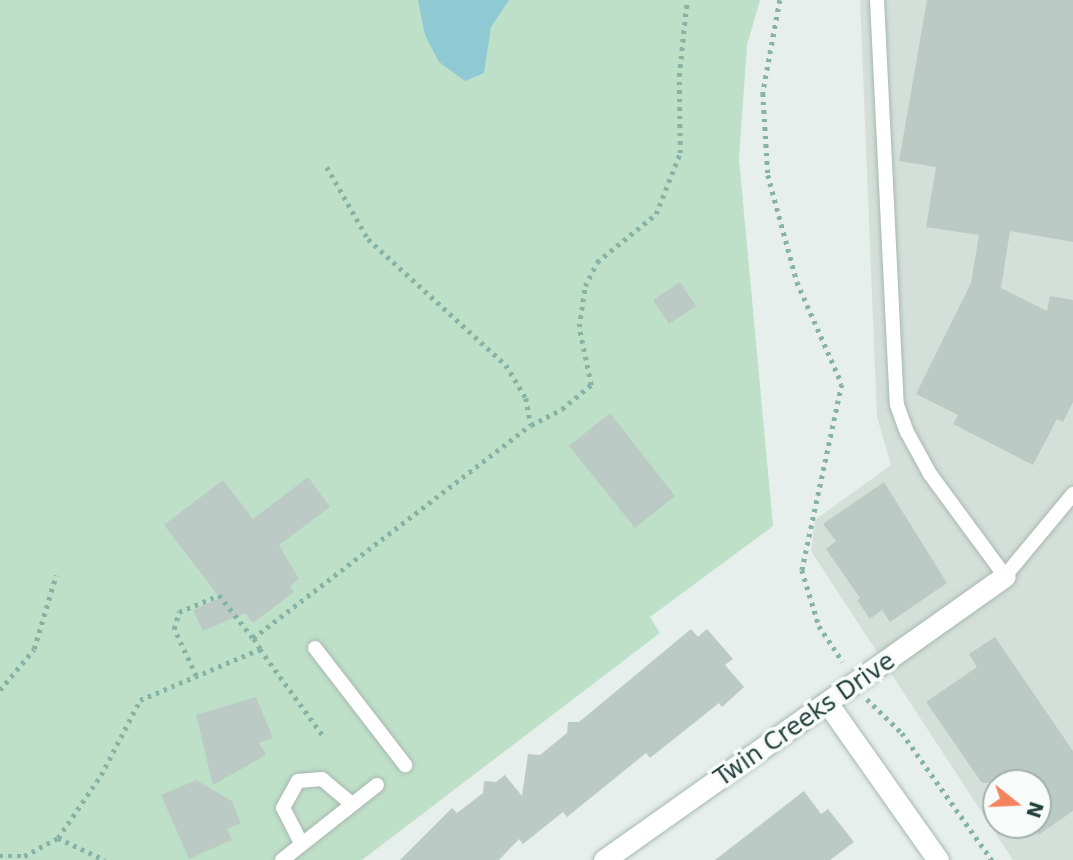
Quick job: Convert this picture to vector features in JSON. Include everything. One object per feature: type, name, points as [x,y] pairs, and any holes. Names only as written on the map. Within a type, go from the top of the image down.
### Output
[{"type":"street","name":"Twin Creeks Drive","points":[[604,860],[828,704],[1005,576]]},
{"type":"street","points":[[828,704],[938,860]]},
{"type":"lane","points":[[877,0],[897,405],[930,474],[1005,576],[1073,494]]},
{"type":"lane","points":[[315,648],[405,765]]},
{"type":"lane","points":[[300,841],[283,808],[298,781],[322,779],[352,804]]},
{"type":"lane","points":[[282,860],[300,841],[377,785]]},
{"type":"path","points":[[253,638],[531,425],[562,409],[592,385],[579,327],[585,286],[597,262],[646,226],[668,192],[680,153],[678,76],[687,0]]},
{"type":"path","points":[[780,0],[763,93],[768,175],[797,282],[842,384],[802,570],[819,626],[839,656]]},
{"type":"path","points":[[327,167],[368,239],[506,365],[526,398],[531,425]]},
{"type":"path","points":[[0,690],[34,649],[56,575]]},
{"type":"path","points":[[196,676],[174,629],[179,612],[219,595],[324,737]]},
{"type":"path","points":[[4,858],[40,851],[58,838],[101,775],[134,706],[260,649]]},
{"type":"path","points":[[869,701],[902,733],[992,860]]},
{"type":"path","points":[[58,838],[105,860]]},
{"type":"shaded area","points":[[860,0],[1073,0],[1073,860],[1013,860],[999,839],[1052,839],[1052,769],[982,769],[982,813],[811,551],[815,520],[891,465],[877,417]]},
{"type":"green space","points":[[0,0],[760,0],[747,45],[739,159],[773,526],[650,617],[660,633],[362,860],[0,860]]},
{"type":"water","points":[[418,0],[509,0],[491,27],[484,73],[465,81],[439,62],[425,35]]},
{"type":"building","points":[[927,0],[1073,0],[1073,242],[1010,231],[1001,288],[1047,311],[1050,296],[1073,300],[1073,402],[1063,422],[1057,419],[1033,465],[953,424],[958,415],[916,394],[971,283],[979,235],[926,227],[936,167],[899,161]]},
{"type":"building","points":[[680,282],[696,306],[669,324],[653,300]]},
{"type":"building","points":[[610,413],[675,496],[635,528],[569,446]]},
{"type":"building","points":[[308,477],[330,507],[279,545],[299,579],[290,586],[294,592],[253,623],[245,613],[203,631],[193,610],[220,598],[164,525],[223,480],[253,519]]},
{"type":"building","points":[[884,482],[947,583],[890,622],[882,610],[870,619],[857,600],[860,598],[826,549],[836,541],[823,524]]},
{"type":"building","points":[[691,629],[698,637],[707,629],[733,659],[725,665],[744,687],[722,707],[719,703],[650,758],[646,753],[567,817],[563,812],[523,844],[519,839],[499,860],[400,860],[452,808],[457,813],[483,793],[484,781],[496,782],[505,775],[522,796],[528,754],[540,755],[567,733],[568,722],[579,722]]},
{"type":"building","points":[[995,637],[1073,751],[1073,811],[1052,825],[1052,769],[982,769],[982,783],[926,702],[977,667],[969,654]]},
{"type":"building","points":[[256,697],[273,738],[259,743],[266,755],[213,785],[196,715]]},
{"type":"building","points":[[196,780],[232,801],[241,823],[227,829],[232,840],[189,859],[161,795]]},
{"type":"building","points":[[804,791],[821,814],[828,809],[854,842],[830,860],[715,860]]}]
